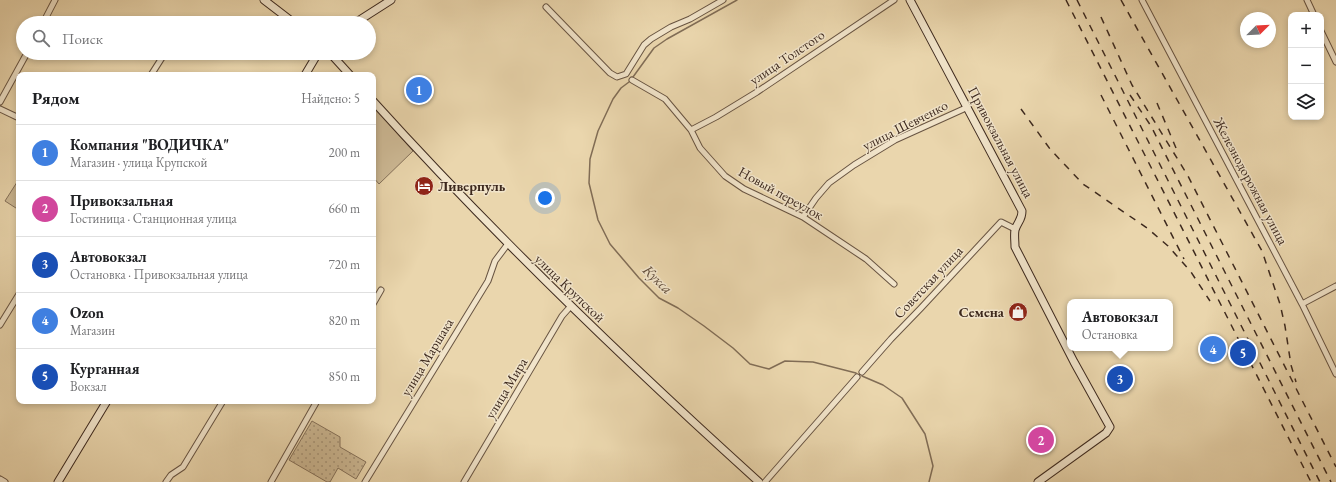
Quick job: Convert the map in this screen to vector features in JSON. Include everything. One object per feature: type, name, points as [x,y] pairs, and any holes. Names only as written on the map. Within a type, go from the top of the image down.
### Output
[{"type":"street","points":[[47,16],[56,0]]},
{"type":"street","points":[[264,0],[285,16]]},
{"type":"street","points":[[366,16],[391,0]]},
{"type":"street","points":[[546,7],[610,73],[617,77],[626,74],[644,45],[651,39],[670,27],[690,19],[723,0]]},
{"type":"street","name":"улица Толстого","points":[[691,130],[716,118],[894,0]]},
{"type":"street","name":"Привокзальная улица","points":[[910,0],[1022,210],[1022,218],[1015,229],[1015,247],[1067,348]]},
{"type":"street","name":"Железнодорожная улица","points":[[1142,0],[1302,304],[1336,374]]},
{"type":"street","points":[[1307,0],[1313,12]]},
{"type":"street","points":[[1324,37],[1336,62]]},
{"type":"street","points":[[17,72],[23,60]]},
{"type":"street","points":[[153,72],[161,60]]},
{"type":"street","points":[[307,72],[314,60]]},
{"type":"street","points":[[336,60],[347,72]]},
{"type":"street","points":[[0,102],[16,73]]},
{"type":"street","name":"Новый переулок","points":[[632,80],[665,99],[691,130],[700,148],[725,176],[744,189],[803,217],[866,259],[894,284]]},
{"type":"street","name":"улица Крупской","points":[[376,104],[507,245],[663,396],[759,482]]},
{"type":"street","name":"улица Шевченко","points":[[803,217],[816,198],[829,183],[854,165],[895,140],[968,107]]},
{"type":"street","points":[[0,109],[16,117]]},
{"type":"street","name":"Советская улица","points":[[862,372],[1001,222],[1015,229]]},
{"type":"street","name":"улица Маршака","points":[[365,482],[488,281],[495,261],[507,245]]},
{"type":"street","points":[[1302,304],[1336,286]]},
{"type":"street","points":[[376,299],[381,290]]},
{"type":"street","points":[[0,325],[16,299]]},
{"type":"street","name":"улица Мира","points":[[464,482],[558,323],[570,307]]},
{"type":"street","name":"Привокзальная улица","points":[[1038,482],[1106,432],[1110,427],[1068,351]]},
{"type":"street","points":[[765,482],[858,377]]},
{"type":"street","points":[[58,482],[105,404]]},
{"type":"street","points":[[166,482],[170,475],[183,467],[221,404]]},
{"type":"street","points":[[270,482],[315,404]]},
{"type":"street","points":[[0,479],[5,482]]},
{"type":"shaded area","points":[[376,109],[413,151],[379,184],[376,180]]},
{"type":"shaded area","points":[[16,184],[16,208],[5,201]]},
{"type":"shaded area","points":[[312,421],[340,437],[340,447],[366,462],[356,479],[338,468],[330,482],[327,482],[289,460]]},
{"type":"waterway","name":"Кукса","points":[[633,77],[654,48],[667,39],[737,0]]},
{"type":"waterway","name":"Кукса","points":[[629,82],[621,88],[613,99],[598,131],[590,159],[589,183],[598,220],[610,244],[639,278],[659,298],[678,308],[704,326],[733,348],[750,364],[769,369],[785,361],[813,362],[856,373]]},
{"type":"waterway","name":"Кукса","points":[[862,376],[883,385],[902,398],[925,434],[933,466],[929,482]]},
{"type":"railway","points":[[1066,0],[1311,482]]},
{"type":"railway","points":[[1077,0],[1320,482]]},
{"type":"railway","points":[[1121,0],[1262,251],[1280,304],[1291,365],[1296,382]]},
{"type":"railway","points":[[1101,17],[1132,85],[1188,176],[1336,467]]},
{"type":"railway","points":[[1101,95],[1184,259]]},
{"type":"railway","points":[[1130,95],[1151,126],[1331,482]]},
{"type":"railway","points":[[1157,103],[1176,148]]},
{"type":"railway","points":[[1021,109],[1050,149],[1083,184],[1147,228],[1168,246],[1191,272],[1210,301]]},
{"type":"place","name":"Компания \"ВОДИЧКА\"","points":[[419,90]]},
{"type":"place","name":"Ливерпуль","points":[[424,186]]},
{"type":"place","name":"Семена","points":[[1018,312]]},
{"type":"place","name":"Ozon","points":[[1213,349]]},
{"type":"place","name":"Курганная","points":[[1243,353]]},
{"type":"place","name":"Автовокзал","points":[[1120,379]]},
{"type":"place","name":"Привокзальная","points":[[1041,440]]}]
